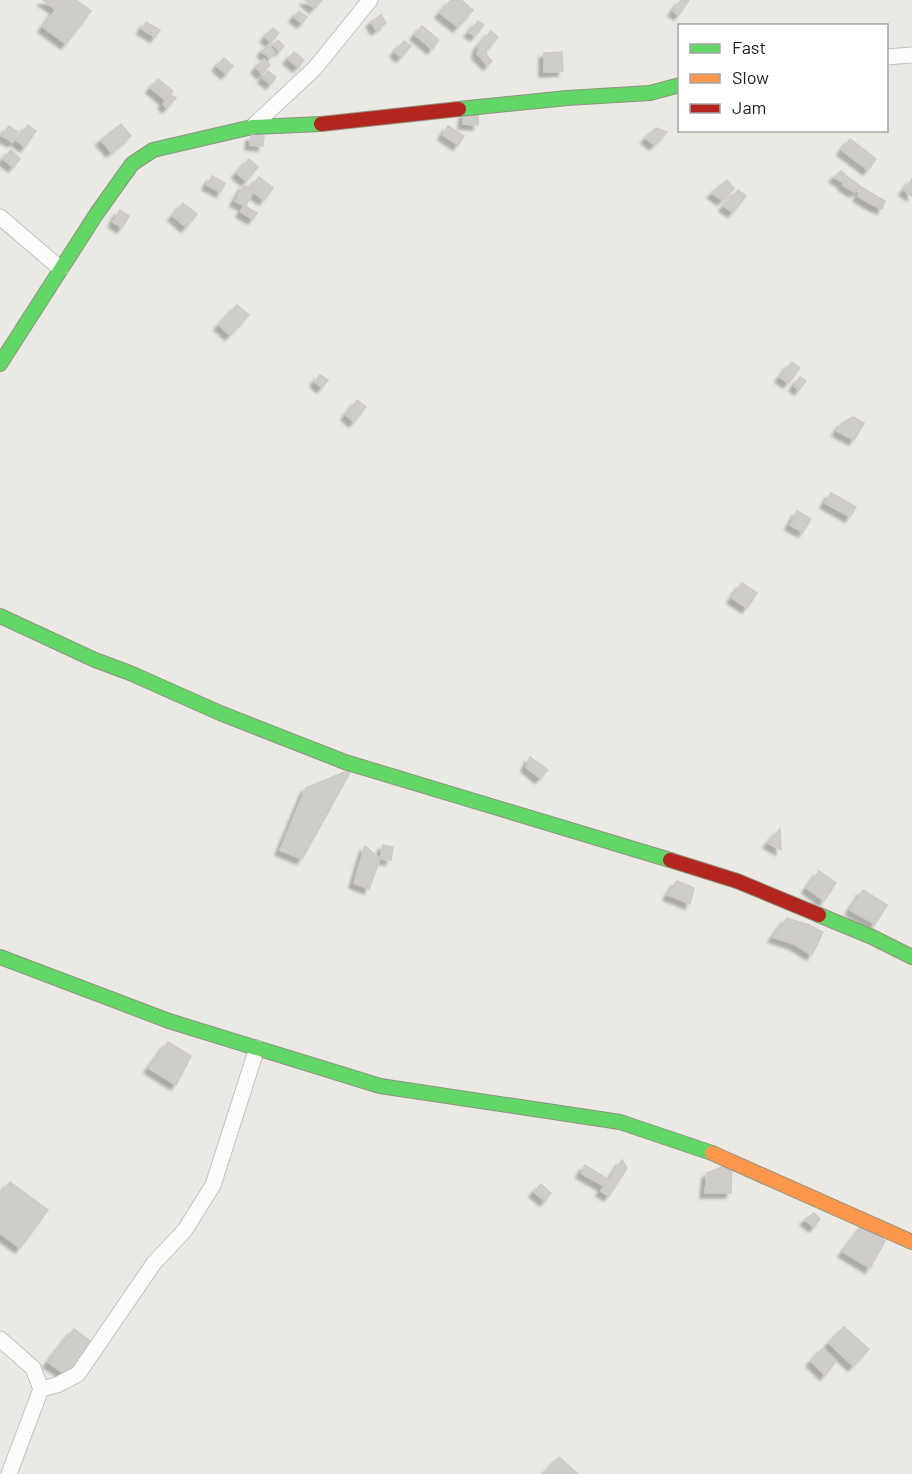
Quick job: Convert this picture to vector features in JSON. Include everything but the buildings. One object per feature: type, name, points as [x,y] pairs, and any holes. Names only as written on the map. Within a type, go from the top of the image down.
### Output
[{"type":"street","points":[[252,127],[315,68],[370,0]]},
{"type":"street","points":[[888,57],[912,55]]},
{"type":"street","points":[[0,364],[97,213],[132,164],[153,150],[252,127],[340,122],[567,98],[650,93],[678,86]]},
{"type":"street","points":[[0,217],[61,269]]},
{"type":"street","points":[[0,616],[95,660],[220,713],[345,762],[576,830],[737,881],[872,937],[912,957]]},
{"type":"street","points":[[0,957],[169,1021],[380,1086],[620,1122],[718,1155],[912,1242]]},
{"type":"street","points":[[41,1389],[57,1385],[78,1374],[154,1263],[186,1230],[213,1185],[257,1048]]},
{"type":"street","points":[[0,1339],[33,1368],[41,1389],[9,1474]]},
{"type":"traffic: fast","points":[[459,109],[567,98],[650,93],[678,86]]},
{"type":"traffic: fast","points":[[0,364],[97,213],[132,164],[153,150],[252,127],[321,124]]},
{"type":"traffic: fast","points":[[0,616],[95,660],[220,713],[345,762],[670,860]]},
{"type":"traffic: fast","points":[[819,915],[912,957]]},
{"type":"traffic: fast","points":[[0,957],[169,1021],[380,1086],[620,1122],[712,1153]]},
{"type":"traffic: slow","points":[[712,1153],[912,1242]]},
{"type":"traffic: jam","points":[[321,124],[459,109]]},
{"type":"traffic: jam","points":[[670,860],[737,881],[819,915]]}]
